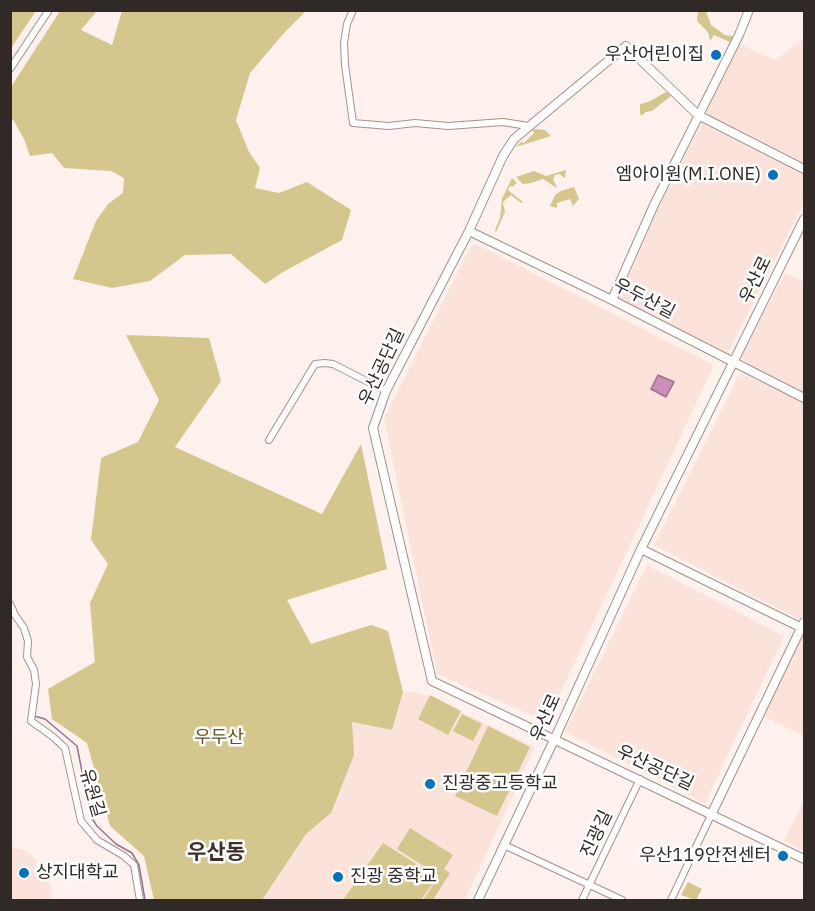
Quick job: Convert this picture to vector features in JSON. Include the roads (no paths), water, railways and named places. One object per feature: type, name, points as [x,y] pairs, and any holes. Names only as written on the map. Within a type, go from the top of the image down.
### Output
[{"type":"street","points":[[10,69],[50,10]]},
{"type":"street","points":[[353,10],[344,43],[353,123],[389,126],[415,123],[448,126],[503,122],[528,126]]},
{"type":"street","points":[[612,300],[654,205],[739,35],[749,10]]},
{"type":"street","name":"우산공단길","points":[[804,170],[698,115],[626,46],[528,126],[514,139],[505,152],[469,231],[386,391],[373,428],[432,681],[804,859]]},
{"type":"street","name":"우산로","points":[[478,900],[641,549],[804,219]]},
{"type":"street","name":"우두산길","points":[[469,231],[612,300],[804,398]]},
{"type":"street","points":[[268,440],[315,364],[333,364],[386,391]]},
{"type":"street","points":[[641,549],[804,626],[671,900]]},
{"type":"street","name":"유원길","points":[[10,604],[24,628],[28,641],[27,657],[34,670],[36,684],[32,717],[65,748],[81,820],[97,840],[124,856],[134,865],[140,900]]},
{"type":"street","name":"진광길","points":[[582,900],[640,779]]},
{"type":"street","points":[[504,845],[622,900]]},
{"type":"waterway","points":[[34,716],[45,719],[77,746],[91,817],[116,844],[132,853],[139,865],[145,900]]},
{"type":"place","name":"우산어린이집","points":[[716,55]]},
{"type":"place","name":"엠아이원(M.I.ONE)","points":[[773,175]]},
{"type":"place","name":"진광중고등학교","points":[[430,784]]},
{"type":"place","name":"우산119안전센터","points":[[783,856]]},
{"type":"place","name":"상지대학교","points":[[24,873]]},
{"type":"place","name":"진광 중학교","points":[[338,877]]},
{"type":"district","name":"우산동","points":[[216,853]]},
{"type":"park label","name":"우두산","points":[[219,738]]}]
